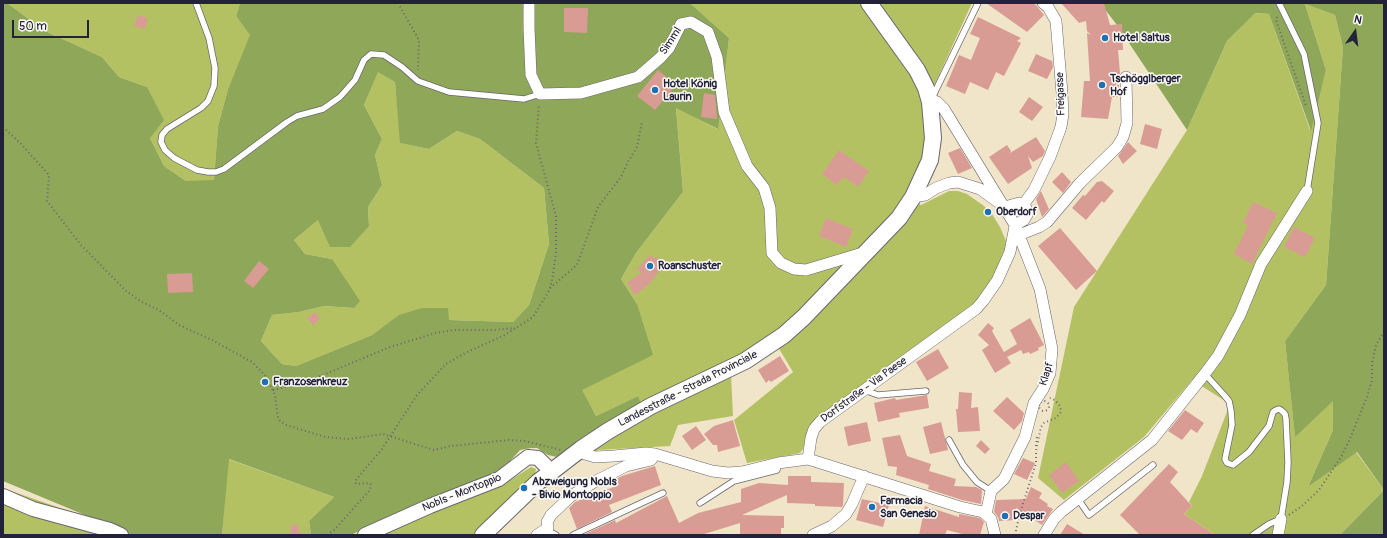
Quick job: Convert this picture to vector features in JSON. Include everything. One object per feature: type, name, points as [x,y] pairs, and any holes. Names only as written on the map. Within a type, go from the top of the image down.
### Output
[{"type":"main road","name":"Landesstraße - Strada Provinciale","points":[[483,535],[551,471],[608,431],[651,406],[746,361],[784,335],[804,317],[899,218],[913,197],[930,160],[933,138],[930,102],[926,88],[917,70],[869,3]]},
{"type":"street","points":[[529,3],[528,28],[531,75],[540,94]]},
{"type":"street","name":"Freigasse","points":[[1023,205],[1034,190],[1050,157],[1061,127],[1063,114],[1056,21],[1048,7],[1043,3]]},
{"type":"street","name":"Simml","points":[[540,94],[581,93],[638,77],[669,48],[681,24],[691,22],[708,32],[718,57],[724,112],[747,166],[764,188],[770,208],[772,253],[781,263],[794,269],[806,270],[867,252]]},
{"type":"street","points":[[930,102],[937,102],[944,109],[1017,230],[1039,227],[1047,222],[1080,183],[1117,147],[1123,137],[1127,123],[1126,77]]},
{"type":"street","points":[[913,197],[925,195],[936,188],[949,183],[958,182],[987,192],[1005,208]]},
{"type":"street","points":[[1044,535],[1057,516],[1152,440],[1205,374],[1218,356],[1240,315],[1261,264],[1307,191]]},
{"type":"street","points":[[1005,208],[1015,203],[1023,205]]},
{"type":"street","name":"Dorfstraße - Via Paese","points":[[808,459],[811,438],[814,429],[820,422],[976,309],[997,281],[1010,252],[1014,233],[1027,215],[1026,208],[1023,205]]},
{"type":"street","name":"Klapf","points":[[991,491],[1004,479],[1020,447],[1028,428],[1034,404],[1049,377],[1052,362],[1052,349],[1040,289],[1017,230]]},
{"type":"street","points":[[575,453],[595,457],[646,452],[712,471],[728,473],[742,472],[778,463],[808,459],[960,507],[979,511],[986,514],[990,519],[995,535]]},
{"type":"street","points":[[537,535],[552,532],[547,522],[551,515],[571,496],[594,482],[626,466],[651,460],[655,454]]},
{"type":"street","name":"Nobls - Montoppio","points":[[365,535],[430,506],[500,479],[528,457],[538,458],[551,471]]},
{"type":"street","points":[[812,535],[832,526],[846,514],[864,476]]},
{"type":"street","points":[[986,514],[991,491]]},
{"type":"street","points":[[3,496],[33,508],[110,530],[121,535]]},
{"type":"street","points":[[1278,535],[1281,519]]},
{"type":"lane","points":[[196,3],[209,38],[215,68],[214,86],[208,101],[194,114],[167,129],[162,135],[162,142],[166,150],[174,158],[197,170],[216,172],[224,169],[287,122],[297,116],[323,109],[340,97],[355,80],[364,60],[371,54],[384,55],[418,80],[449,92],[524,99],[540,94]]},
{"type":"lane","points":[[930,102],[978,3]]},
{"type":"lane","points":[[1279,3],[1304,54],[1318,123],[1307,191]]},
{"type":"lane","points":[[1205,374],[1229,402],[1232,425],[1225,459],[1230,465],[1233,465],[1249,452],[1259,441],[1269,426],[1273,412],[1279,409],[1285,414],[1287,423],[1288,462],[1287,482],[1281,519],[1269,524],[1253,535]]},
{"type":"lane","points":[[864,390],[878,395],[926,391]]},
{"type":"lane","points":[[949,440],[963,465],[977,482],[991,491]]},
{"type":"lane","points":[[700,503],[734,481],[777,470],[778,463]]},
{"type":"lane","points":[[1078,499],[1090,515],[1153,465]]},
{"type":"lane","points":[[573,535],[663,493]]},
{"type":"path","points":[[398,3],[419,40],[418,80]]},
{"type":"path","points":[[1277,14],[1276,20],[1299,88],[1307,108],[1318,123]]},
{"type":"path","points":[[328,535],[370,490],[370,483],[356,484],[356,481],[382,449],[417,395],[446,364],[465,353],[505,335],[533,317],[550,288],[556,252],[556,216],[536,142],[540,94]]},
{"type":"path","points":[[550,288],[577,266],[598,207],[621,177],[637,147],[642,122]]},
{"type":"path","points":[[3,127],[21,144],[49,175],[47,202],[80,245],[126,291],[147,306],[159,310],[179,325],[212,340],[252,362],[264,374],[273,390],[278,417],[280,421],[286,425],[325,437],[349,439],[383,434],[434,450],[473,443],[509,440],[525,441],[575,453]]},
{"type":"path","points":[[273,390],[312,380],[390,347],[436,333],[454,330],[495,330],[516,328]]},
{"type":"path","points":[[1281,519],[1296,510],[1319,490],[1341,457],[1367,397],[1372,380],[1372,363],[1376,344],[1384,332]]},
{"type":"path","points":[[1036,451],[1042,425],[1056,418],[1061,412],[1058,402],[1045,396]]},
{"type":"path","points":[[1015,535],[1020,513],[1036,463],[1036,438]]},
{"type":"green space","points":[[3,3],[7,3],[45,31],[102,57],[119,77],[147,87],[164,120],[150,138],[164,166],[186,181],[214,180],[218,126],[228,89],[250,35],[236,16],[240,3],[690,3],[729,38],[718,129],[676,108],[683,192],[636,253],[621,279],[637,304],[653,355],[582,390],[596,416],[638,396],[641,405],[557,457],[548,455],[537,448],[520,450],[501,471],[383,519],[351,535],[311,535],[309,521],[334,497],[229,459],[222,535],[133,535],[3,481]],"holes":[[[378,72],[395,82],[400,143],[429,149],[457,131],[480,139],[544,188],[549,244],[529,305],[513,322],[449,320],[448,308],[422,308],[399,315],[372,335],[296,366],[282,364],[261,341],[272,315],[299,312],[324,306],[354,308],[360,301],[332,259],[305,254],[294,240],[318,220],[330,247],[350,247],[369,226],[368,207],[382,185],[375,155],[382,139],[364,105]]]},
{"type":"green space","points":[[7,3],[240,3],[236,16],[251,35],[228,89],[218,126],[214,181],[186,181],[164,166],[150,138],[147,87],[119,77],[102,57],[45,31]]},
{"type":"green space","points":[[690,3],[861,3],[883,11],[881,3],[972,3],[923,110],[927,141],[922,166],[908,199],[921,205],[949,191],[958,191],[967,194],[984,206],[992,214],[1000,227],[1006,241],[1004,255],[991,283],[971,306],[808,429],[803,449],[800,453],[747,463],[734,420],[793,372],[778,347],[731,374],[733,416],[678,425],[670,446],[598,450],[566,470],[638,396],[596,416],[581,390],[637,304],[621,279],[636,253],[683,192],[676,107],[717,129],[729,38]]},
{"type":"green space","points":[[1100,3],[1384,3],[1384,490],[1357,452],[1308,487],[1333,430],[1333,401],[1295,437],[1285,341],[1326,285],[1343,47],[1335,15],[1305,4],[1326,70],[1311,131],[1269,14],[1255,13],[1227,41],[1187,130],[1117,25]]},
{"type":"green space","points":[[1305,4],[1335,15],[1343,47],[1326,285],[1285,341],[1295,436],[1333,400],[1333,430],[1308,487],[1356,452],[1384,490],[1340,535],[1215,535],[1184,514],[1192,506],[1189,502],[1202,476],[1230,404],[1192,380],[1144,437],[1064,500],[1038,478],[1074,307],[1187,130],[1227,41],[1254,13],[1269,14],[1310,130],[1326,70]]},
{"type":"green space","points":[[378,71],[395,82],[401,143],[429,149],[457,131],[480,139],[544,188],[549,244],[529,305],[513,322],[448,320],[399,316],[372,335],[296,366],[282,364],[261,341],[272,315],[299,312],[324,306],[354,308],[332,259],[305,254],[294,240],[318,220],[369,226],[368,207],[382,185],[375,155],[382,139],[364,105]]},
{"type":"green space","points":[[228,459],[334,497],[309,521],[311,535],[222,535]]},
{"type":"green space","points":[[531,467],[536,469],[535,474],[474,535],[375,535],[512,479]]},
{"type":"green space","points":[[3,488],[125,531],[133,535],[3,535]]},
{"type":"green space","points":[[1384,490],[1384,535],[1340,535]]},
{"type":"building","points":[[986,3],[1032,3],[1036,5],[1044,15],[1027,32]]},
{"type":"building","points":[[1061,3],[1104,3],[1110,25],[1122,24],[1123,50],[1118,50],[1120,73],[1116,85],[1119,85],[1119,97],[1112,97],[1108,119],[1081,117],[1084,81],[1090,81],[1087,33],[1091,35],[1087,31],[1086,21],[1079,23]]},
{"type":"building","points":[[564,8],[588,8],[587,33],[564,32]]},
{"type":"building","points":[[138,15],[148,18],[145,29],[134,26]]},
{"type":"building","points":[[978,17],[1021,38],[1017,41],[1021,43],[1004,76],[996,72],[988,90],[970,82],[965,94],[946,86],[959,55],[971,60],[980,38],[970,34]]},
{"type":"building","points":[[1036,54],[1052,61],[1053,67],[1047,79],[1028,71]]},
{"type":"building","points":[[658,70],[676,85],[655,110],[637,96]]},
{"type":"building","points":[[704,93],[715,95],[717,119],[701,117]]},
{"type":"building","points":[[1029,97],[1043,107],[1032,121],[1019,112]]},
{"type":"building","points":[[1145,124],[1162,129],[1157,149],[1140,144]]},
{"type":"building","points":[[1036,137],[1045,151],[1043,156],[1033,162],[1028,156],[1032,168],[1008,184],[989,157],[1007,145],[1011,151],[1010,153]]},
{"type":"building","points":[[1128,142],[1137,151],[1123,164],[1118,156]]},
{"type":"building","points":[[960,148],[972,168],[958,174],[948,153]]},
{"type":"building","points":[[839,150],[869,171],[858,187],[844,177],[837,185],[822,174]]},
{"type":"building","points":[[1062,172],[1071,182],[1063,193],[1052,182]]},
{"type":"building","points":[[1102,181],[1114,191],[1104,203],[1102,201],[1086,220],[1072,208],[1097,182]]},
{"type":"building","points":[[1041,191],[1049,209],[1042,217],[1036,199]]},
{"type":"building","points":[[1253,202],[1277,213],[1252,264],[1234,254],[1248,225],[1243,223]]},
{"type":"building","points":[[826,218],[853,229],[846,247],[819,236]]},
{"type":"building","points":[[1294,227],[1315,238],[1305,257],[1284,247]]},
{"type":"building","points":[[1060,228],[1097,271],[1076,290],[1038,246]]},
{"type":"building","points":[[650,255],[654,258],[657,257],[664,265],[648,285],[635,295],[627,283],[642,272],[637,269]]},
{"type":"building","points":[[259,261],[269,269],[253,288],[244,281]]},
{"type":"building","points":[[192,273],[193,292],[168,293],[167,274]]},
{"type":"building","points":[[315,312],[320,319],[313,325],[307,318]]},
{"type":"building","points":[[1030,318],[1044,345],[1038,348],[1039,350],[1030,354],[1029,352],[1023,354],[1021,350],[1007,357],[1011,363],[995,373],[982,350],[989,345],[978,335],[988,323],[994,328],[992,331],[1004,352],[1017,344],[1010,330]]},
{"type":"building","points":[[938,349],[949,368],[927,381],[916,362]]},
{"type":"building","points":[[780,356],[789,371],[771,382],[769,380],[766,383],[758,370]]},
{"type":"building","points":[[959,392],[972,393],[971,408],[978,407],[980,431],[958,432],[956,409],[958,409]]},
{"type":"building","points":[[927,395],[929,408],[899,413],[900,417],[878,422],[874,403],[895,398],[896,400]]},
{"type":"building","points":[[1007,397],[1024,413],[1022,421],[1014,430],[993,411]]},
{"type":"building","points":[[1185,410],[1204,423],[1197,433],[1191,429],[1182,440],[1168,431]]},
{"type":"building","points":[[733,420],[740,446],[718,452],[717,445],[713,445],[704,434],[714,426]]},
{"type":"building","points":[[867,422],[871,441],[848,446],[844,427]]},
{"type":"building","points":[[941,422],[948,450],[930,454],[923,427]]},
{"type":"building","points":[[696,426],[706,440],[692,450],[682,436]]},
{"type":"building","points":[[900,435],[907,456],[931,464],[929,471],[956,479],[954,486],[976,487],[982,490],[981,504],[962,500],[928,489],[929,485],[896,475],[897,467],[888,466],[882,438]]},
{"type":"building","points":[[981,440],[990,449],[985,454],[976,446]]},
{"type":"building","points":[[1023,458],[1035,463],[1027,480],[1014,474]]},
{"type":"building","points":[[1066,462],[1079,481],[1062,493],[1049,475]]},
{"type":"building","points":[[1169,464],[1178,472],[1170,482],[1192,506],[1184,514],[1215,535],[1140,535],[1120,515]]},
{"type":"building","points":[[655,466],[661,485],[609,505],[612,512],[577,529],[569,508],[575,502],[619,485],[616,479],[622,476]]},
{"type":"building","points":[[788,476],[811,476],[811,482],[844,483],[842,507],[787,503],[787,495],[742,515],[784,516],[784,528],[781,528],[781,535],[740,535],[740,523],[701,535],[583,535],[615,520],[616,523],[667,496],[679,523],[698,513],[741,502],[741,489],[759,483],[788,485]]},
{"type":"building","points":[[1031,487],[1042,493],[1039,498],[1048,504],[1047,506],[1053,509],[1042,525],[1016,508],[1016,520],[999,521],[994,512],[996,500],[1026,499]]},
{"type":"building","points":[[862,499],[889,505],[883,527],[856,520]]},
{"type":"building","points":[[925,506],[959,517],[959,514],[980,518],[984,522],[980,535],[966,535],[947,530],[945,535],[919,535]]},
{"type":"building","points":[[297,524],[300,535],[292,535],[290,526]]},
{"type":"building","points":[[1067,524],[1085,535],[1060,535]]},
{"type":"place","name":"Hotel Saltus","points":[[1105,38]]},
{"type":"place","name":"Tschögglberger Hof","points":[[1102,85]]},
{"type":"place","name":"Hotel König Laurin","points":[[655,90]]},
{"type":"place","name":"Oberdorf","points":[[988,212]]},
{"type":"place","name":"Roanschuster","points":[[650,266]]},
{"type":"place","name":"Franzosenkreuz","points":[[265,382]]},
{"type":"place","name":"Abzweigung Nobls - Bivio Montoppio","points":[[524,488]]},
{"type":"place","name":"Farmacia San Genesio","points":[[872,507]]},
{"type":"place","name":"Despar","points":[[1005,516]]}]
